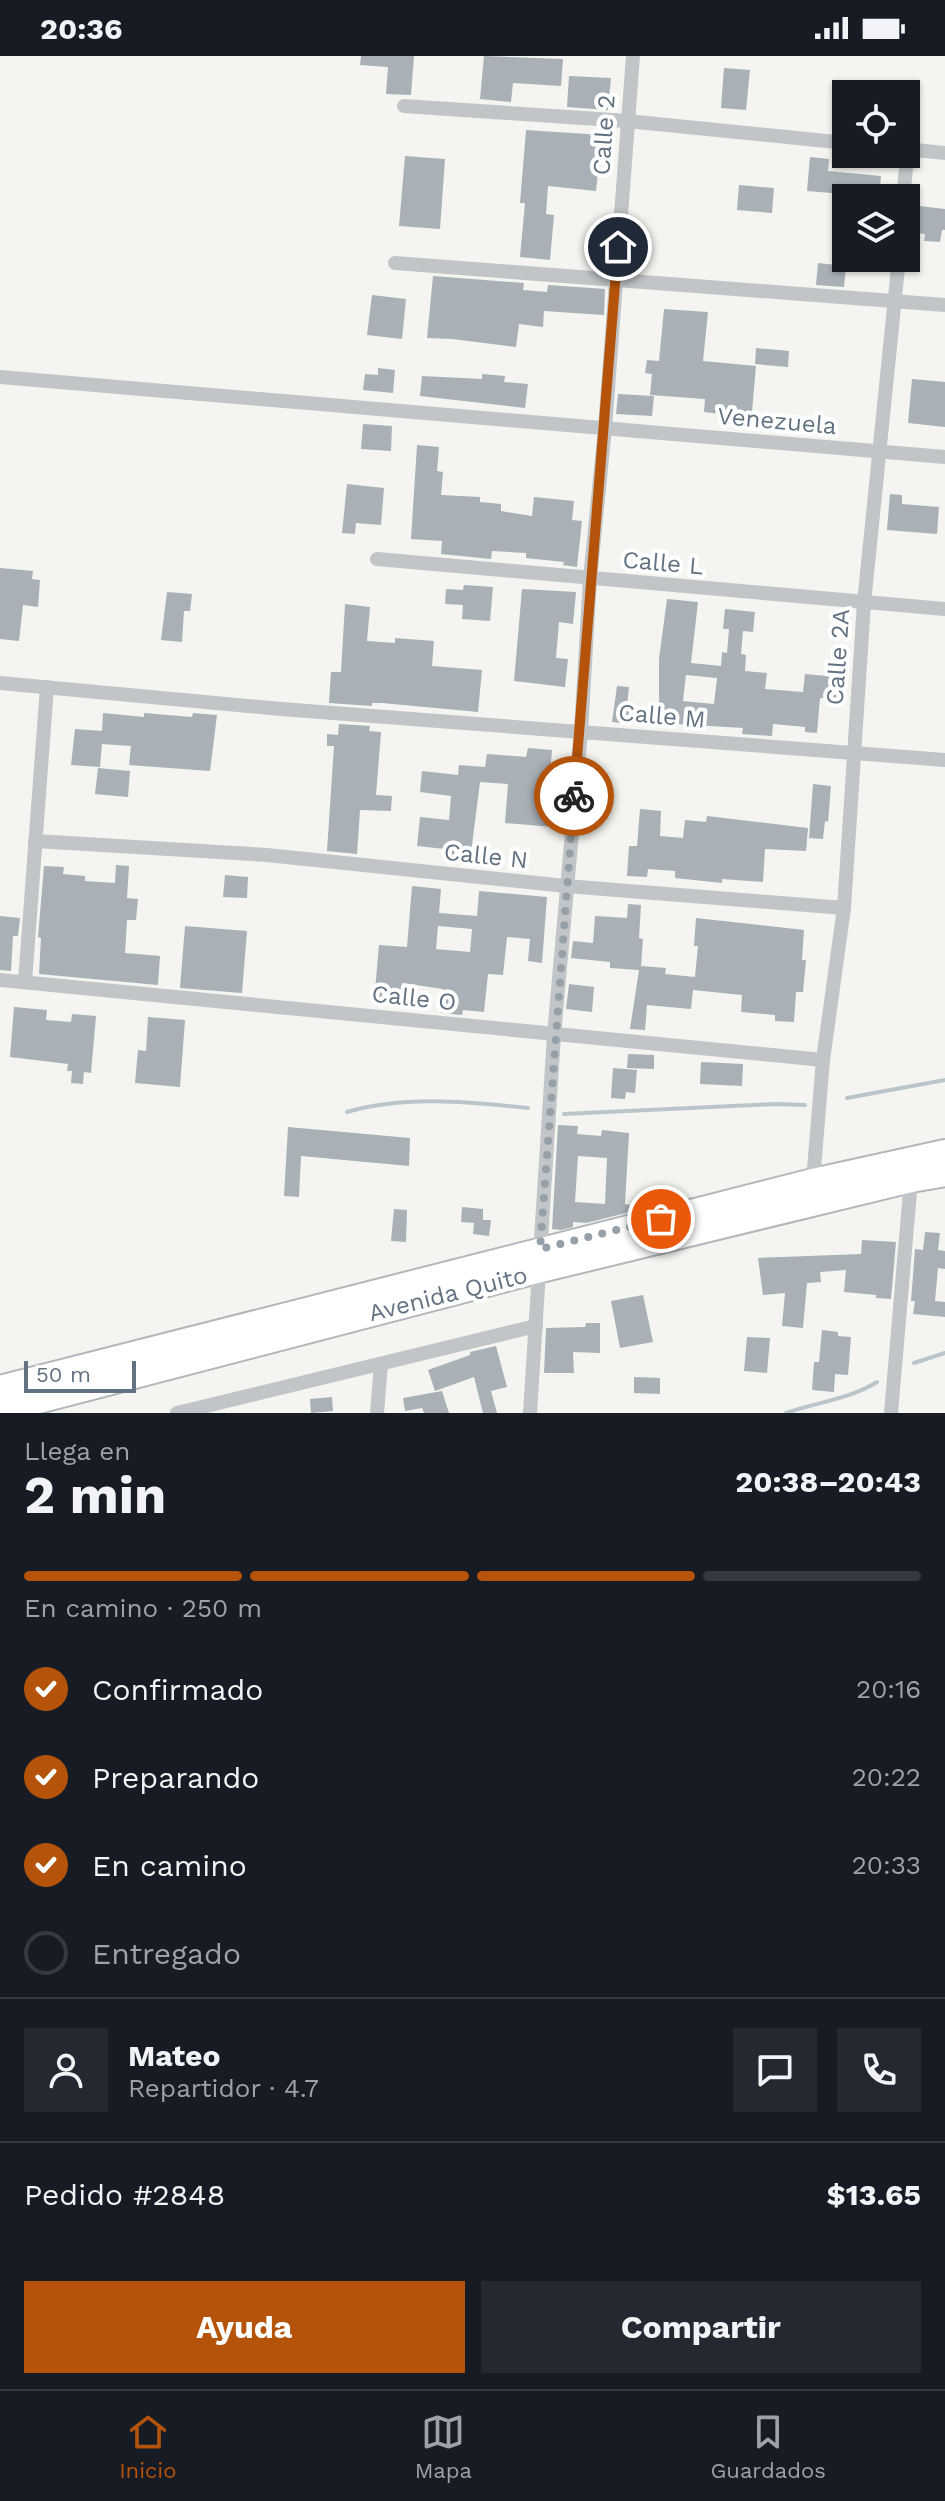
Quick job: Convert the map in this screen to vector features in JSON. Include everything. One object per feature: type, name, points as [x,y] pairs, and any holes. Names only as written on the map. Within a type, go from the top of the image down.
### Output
[{"type":"highway","name":"Avenida Quito","points":[[0,1411],[813,1181],[945,1152]]},
{"type":"highway","name":"Avenida Quito","points":[[0,1388],[539,1260],[945,1174]]},
{"type":"street","name":"Calle 2","points":[[530,1413],[554,1035],[581,731],[590,579],[605,428],[633,56]]},
{"type":"street","points":[[404,106],[627,121],[832,142]]},
{"type":"street","points":[[920,150],[945,153]]},
{"type":"street","points":[[395,263],[945,305]]},
{"type":"street","name":"Calle 2A","points":[[813,1181],[823,1060],[844,908],[864,603],[898,272]]},
{"type":"street","name":"Venezuela","points":[[0,377],[945,457]]},
{"type":"street","name":"Calle L","points":[[377,559],[945,609]]},
{"type":"street","name":"Calle M","points":[[0,683],[281,709],[945,760]]},
{"type":"street","points":[[25,982],[47,687]]},
{"type":"street","name":"Calle N","points":[[35,841],[267,855],[566,886],[844,908]]},
{"type":"street","name":"Calle O","points":[[0,980],[823,1060]]},
{"type":"street","points":[[891,1413],[911,1180]]},
{"type":"street","points":[[177,1413],[536,1326]]},
{"type":"street","points":[[377,1413],[381,1364]]},
{"type":"building","points":[[361,56],[414,56],[411,95],[386,94],[388,67],[360,65]]},
{"type":"building","points":[[484,56],[563,59],[561,86],[513,83],[511,102],[480,99]]},
{"type":"building","points":[[724,68],[750,70],[746,110],[721,108]]},
{"type":"building","points":[[569,76],[611,78],[608,110],[567,107]]},
{"type":"building","points":[[526,130],[602,135],[596,191],[548,186],[546,214],[554,215],[550,260],[520,257],[525,203],[520,203]]},
{"type":"building","points":[[405,156],[445,159],[440,229],[399,226]]},
{"type":"building","points":[[810,157],[829,159],[828,171],[881,176],[880,184],[832,184],[832,193],[807,191]]},
{"type":"building","points":[[739,185],[774,188],[772,213],[737,210]]},
{"type":"building","points":[[920,206],[945,209],[945,230],[942,230],[940,242],[924,241],[925,234],[920,234]]},
{"type":"building","points":[[818,263],[832,264],[832,272],[845,272],[844,287],[816,285]]},
{"type":"building","points":[[433,276],[524,283],[523,290],[547,292],[548,285],[605,289],[604,315],[544,311],[543,327],[519,324],[516,347],[427,338]]},
{"type":"building","points":[[372,295],[406,299],[402,339],[367,335]]},
{"type":"building","points":[[664,309],[708,312],[703,361],[756,366],[751,423],[721,421],[721,414],[704,412],[705,399],[650,395],[652,374],[645,373],[647,360],[659,361]]},
{"type":"building","points":[[756,348],[789,351],[788,367],[755,364]]},
{"type":"building","points":[[378,368],[395,370],[393,393],[363,390],[365,374],[378,375]]},
{"type":"building","points":[[482,374],[505,376],[504,382],[528,384],[525,408],[420,396],[422,376],[482,379]]},
{"type":"building","points":[[912,379],[945,382],[945,427],[908,423]]},
{"type":"building","points":[[618,394],[654,396],[652,416],[616,414]]},
{"type":"building","points":[[363,424],[392,426],[391,451],[361,449]]},
{"type":"building","points":[[417,445],[439,447],[437,471],[443,472],[441,495],[480,497],[480,502],[501,504],[501,511],[532,516],[534,497],[574,501],[572,520],[582,521],[577,567],[563,565],[564,562],[526,558],[526,553],[492,551],[491,559],[441,554],[442,541],[411,539]]},
{"type":"building","points":[[347,484],[384,488],[381,525],[356,523],[355,534],[342,533]]},
{"type":"building","points":[[890,494],[902,495],[902,504],[939,507],[937,534],[887,530]]},
{"type":"building","points":[[0,568],[33,571],[32,579],[40,580],[38,607],[23,605],[19,641],[0,639]]},
{"type":"building","points":[[464,585],[493,587],[490,621],[462,619],[463,605],[445,604],[446,589],[463,590]]},
{"type":"building","points":[[522,589],[576,592],[573,624],[559,622],[556,658],[568,659],[565,687],[514,681]]},
{"type":"building","points":[[167,592],[192,594],[190,611],[184,611],[182,642],[161,640]]},
{"type":"building","points":[[667,599],[698,602],[691,663],[721,666],[722,652],[727,653],[729,629],[723,629],[725,609],[755,612],[753,632],[743,631],[741,654],[746,655],[745,671],[767,673],[765,689],[803,692],[805,674],[838,677],[836,699],[820,698],[817,733],[805,732],[805,727],[773,724],[772,736],[742,734],[743,728],[659,723],[659,659]],"holes":[[[686,675],[717,678],[714,704],[683,701]]]},
{"type":"building","points":[[345,604],[370,607],[367,641],[395,643],[395,638],[434,641],[432,666],[482,670],[478,712],[382,703],[372,703],[372,706],[329,703],[331,672],[341,672]]},
{"type":"building","points":[[617,686],[629,687],[627,706],[632,707],[630,724],[612,722]]},
{"type":"building","points":[[103,713],[144,717],[144,713],[192,717],[193,713],[217,715],[210,771],[129,765],[131,746],[102,744],[100,767],[71,765],[75,729],[102,731]]},
{"type":"building","points":[[339,724],[370,726],[369,731],[381,732],[376,795],[392,796],[391,811],[360,810],[357,854],[327,851],[334,746],[327,746],[327,734],[338,735]]},
{"type":"building","points":[[528,748],[552,750],[549,787],[563,788],[562,804],[556,804],[554,827],[505,823],[508,784],[480,782],[470,861],[444,858],[445,849],[417,846],[420,817],[449,820],[451,796],[420,792],[422,771],[458,775],[459,765],[485,767],[487,754],[526,757]]},
{"type":"building","points":[[98,768],[130,771],[128,797],[95,794]]},
{"type":"building","points":[[813,784],[831,786],[828,822],[825,821],[823,839],[809,838]]},
{"type":"building","points":[[640,809],[661,811],[660,836],[683,838],[685,820],[706,822],[707,816],[808,828],[806,851],[765,849],[763,882],[722,879],[722,883],[675,878],[675,871],[648,869],[647,877],[627,876],[629,846],[637,846]]},
{"type":"building","points":[[116,865],[129,866],[127,898],[138,899],[136,920],[127,920],[125,953],[160,956],[158,985],[39,974],[41,938],[38,937],[44,866],[64,867],[63,874],[85,876],[85,881],[115,883]]},
{"type":"building","points":[[225,875],[248,877],[247,898],[223,897]]},
{"type":"building","points":[[412,886],[441,889],[439,913],[477,916],[479,891],[547,897],[542,963],[528,961],[530,939],[507,937],[503,975],[488,974],[484,1012],[463,1010],[462,1015],[441,1013],[443,989],[402,983],[400,1004],[374,1002],[379,945],[407,947]],"holes":[[[438,926],[472,929],[470,952],[436,949]]]},
{"type":"building","points":[[628,904],[641,905],[641,966],[666,968],[665,974],[695,977],[698,946],[694,946],[696,918],[804,930],[802,960],[806,960],[803,992],[796,992],[794,1022],[775,1021],[775,1015],[741,1012],[742,995],[693,990],[691,1009],[647,1005],[645,1030],[630,1029],[639,970],[610,968],[610,962],[571,958],[573,941],[593,943],[595,916],[627,918]]},
{"type":"building","points":[[0,916],[20,918],[18,936],[13,936],[11,971],[0,970]]},
{"type":"building","points":[[185,926],[247,931],[242,993],[180,988]]},
{"type":"building","points":[[569,984],[594,987],[592,1012],[566,1009]]},
{"type":"building","points":[[14,1007],[47,1010],[46,1020],[71,1022],[72,1014],[96,1016],[91,1073],[84,1072],[83,1084],[71,1083],[72,1071],[67,1071],[68,1064],[10,1057]]},
{"type":"building","points":[[148,1017],[185,1020],[180,1087],[135,1083],[138,1050],[146,1051]]},
{"type":"building","points":[[628,1054],[654,1055],[654,1069],[627,1068]]},
{"type":"building","points":[[701,1062],[743,1064],[742,1086],[700,1084]]},
{"type":"building","points":[[613,1068],[637,1070],[635,1093],[626,1092],[625,1099],[611,1098]]},
{"type":"building","points":[[558,1125],[578,1126],[577,1134],[601,1136],[602,1130],[629,1133],[625,1204],[631,1205],[630,1212],[586,1223],[573,1222],[573,1227],[561,1230],[552,1229]],"holes":[[[578,1156],[607,1158],[605,1204],[575,1202]]]},
{"type":"building","points":[[288,1127],[410,1138],[409,1166],[301,1156],[299,1197],[284,1196]]},
{"type":"building","points":[[462,1207],[483,1209],[483,1220],[491,1220],[489,1236],[473,1234],[474,1223],[461,1222]]},
{"type":"building","points":[[394,1209],[407,1210],[406,1242],[391,1241]]},
{"type":"building","points":[[925,1232],[940,1233],[938,1250],[945,1251],[945,1269],[938,1268],[935,1301],[945,1302],[945,1317],[913,1314],[915,1249],[923,1250]]},
{"type":"building","points":[[862,1240],[896,1242],[891,1299],[844,1292],[846,1270],[820,1272],[821,1282],[807,1283],[803,1328],[782,1326],[785,1293],[763,1295],[758,1258],[861,1254]]},
{"type":"building","points":[[643,1295],[653,1342],[620,1348],[611,1301]]},
{"type":"building","points":[[586,1323],[600,1323],[600,1353],[573,1352],[574,1373],[544,1373],[546,1328],[585,1327]]},
{"type":"building","points":[[822,1330],[851,1337],[848,1375],[835,1374],[834,1392],[812,1390],[814,1362],[819,1362]]},
{"type":"building","points":[[747,1337],[770,1338],[767,1373],[744,1371]]},
{"type":"building","points":[[496,1346],[507,1387],[491,1391],[497,1413],[483,1413],[474,1377],[435,1391],[428,1370],[470,1355],[470,1352]]},
{"type":"building","points":[[634,1377],[660,1378],[660,1394],[634,1393]]},
{"type":"building","points":[[442,1391],[449,1413],[424,1413],[422,1408],[405,1411],[403,1398]]},
{"type":"building","points":[[332,1397],[333,1411],[311,1413],[310,1399]]},
{"type":"waterway","points":[[847,1098],[945,1080]]},
{"type":"waterway","points":[[347,1112],[391,1103],[414,1102],[460,1102],[528,1108]]},
{"type":"waterway","points":[[564,1114],[805,1105]]},
{"type":"waterway","points":[[914,1363],[945,1353]]},
{"type":"waterway","points":[[786,1413],[845,1396],[877,1382]]},
{"type":"way so far","points":[[574,796],[540,1249],[661,1219]]},
{"type":"route","points":[[574,796],[618,247]]}]
